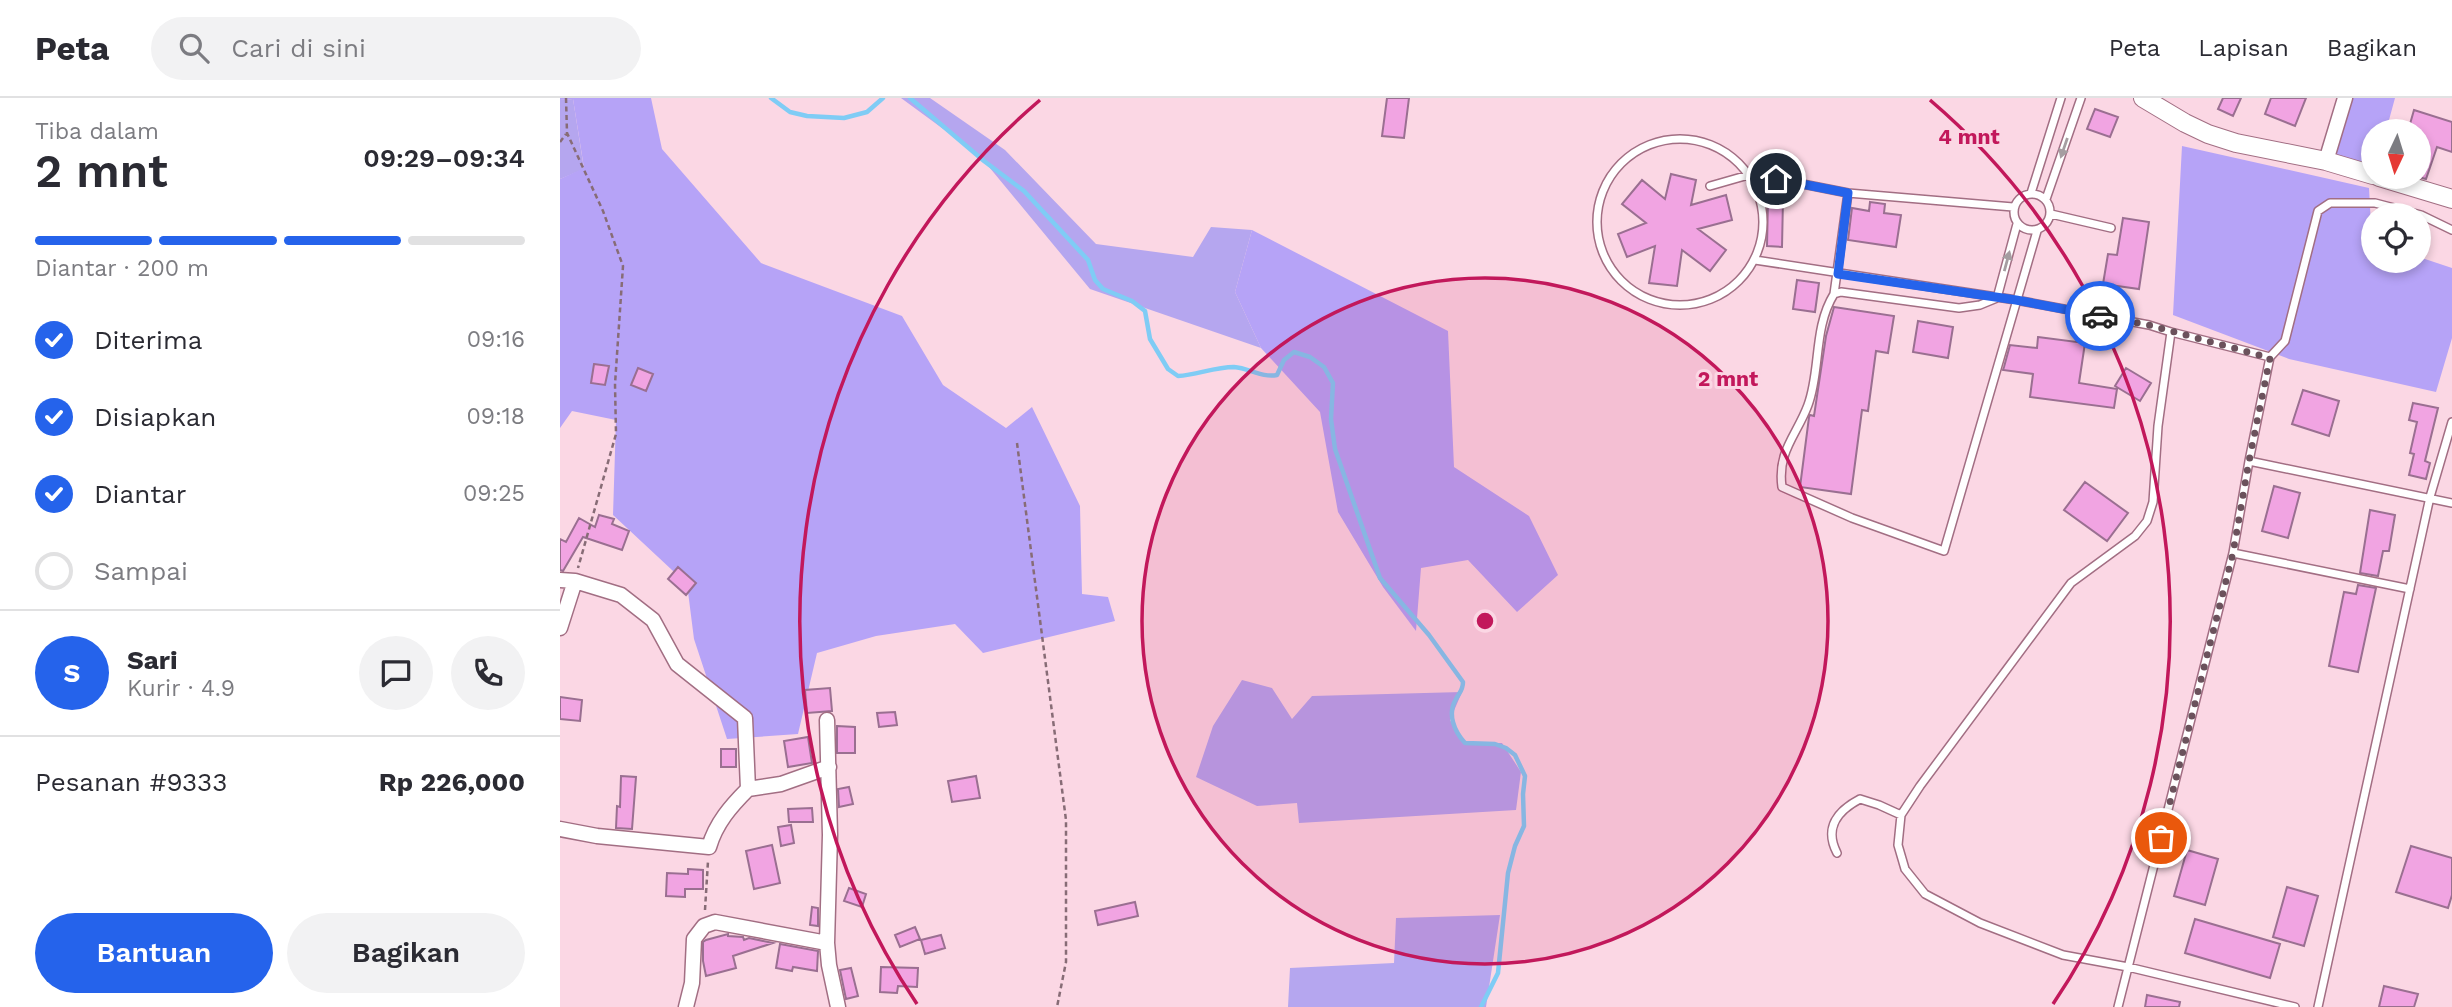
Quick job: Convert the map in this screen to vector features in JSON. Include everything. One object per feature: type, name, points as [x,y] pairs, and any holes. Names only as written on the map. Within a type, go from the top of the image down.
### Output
[{"type":"street","points":[[2143,98],[2208,134],[2236,143],[2326,160],[2361,171]]},
{"type":"street","points":[[2326,160],[2345,98]]},
{"type":"street","points":[[2419,189],[2452,199]]},
{"type":"street","points":[[560,628],[567,581],[621,595],[653,620],[677,664],[745,718],[748,789]]},
{"type":"street","points":[[827,720],[827,943],[838,1007]]},
{"type":"street","points":[[560,829],[597,836],[709,847],[713,831],[748,789],[780,784],[829,768]]},
{"type":"street","points":[[686,1007],[692,983],[694,939],[704,926],[715,922],[827,943]]},
{"type":"lane","points":[[2031,193],[2061,98]]},
{"type":"lane","points":[[2017,224],[2029,231],[2037,231],[2043,228],[2051,215],[2046,199],[2081,98]]},
{"type":"lane","points":[[1676,138],[1711,144],[1727,152],[1752,174],[1758,184],[1765,218],[1763,240],[1755,260],[1733,287],[1702,303],[1666,305],[1649,300],[1620,281],[1601,251],[1596,234],[1598,199],[1615,168],[1642,146],[1676,138]]},
{"type":"lane","points":[[1710,186],[1752,174],[1848,193],[2013,207]]},
{"type":"lane","points":[[1848,193],[1834,294],[1825,309],[1808,405],[1788,442],[1780,477],[1782,487],[1852,519],[1944,551],[2037,231]]},
{"type":"lane","points":[[1997,298],[2017,224],[2013,207],[2021,196],[2031,193],[2046,199]]},
{"type":"lane","points":[[2118,1007],[2233,553],[2270,358],[2285,341],[2318,211],[2330,203],[2375,203],[2421,215],[2452,230]]},
{"type":"lane","points":[[2051,215],[2111,228]]},
{"type":"lane","points":[[1755,260],[2016,300],[2149,325],[2270,358]]},
{"type":"lane","points":[[1916,302],[1919,286]]},
{"type":"lane","points":[[1834,294],[1841,292],[1959,308],[1980,305],[1997,298]]},
{"type":"lane","points":[[2171,332],[2158,426],[2153,502],[2147,521],[2135,536],[2071,583],[1920,786],[1901,815],[1898,845],[1905,869],[1926,894],[1980,922],[2063,955],[2128,967],[2295,1007]]},
{"type":"lane","points":[[2318,1007],[2430,497],[2452,422]]},
{"type":"lane","points":[[2249,461],[2452,503]]},
{"type":"lane","points":[[2233,553],[2410,589]]},
{"type":"lane","points":[[1837,853],[1831,842],[1832,829],[1837,817],[1849,805],[1860,799],[1901,815]]},
{"type":"path","points":[[566,98],[567,133],[603,211],[623,266],[615,384],[616,434],[567,581]]},
{"type":"path","points":[[560,142],[567,133]]},
{"type":"path","points":[[1017,443],[1066,820],[1066,962],[1057,1007]]},
{"type":"path","points":[[704,926],[709,847]]},
{"type":"shaded area","points":[[560,98],[651,98],[662,149],[761,263],[902,316],[943,385],[1006,428],[1032,407],[1080,506],[1082,594],[1108,597],[1115,621],[983,653],[955,624],[876,636],[817,653],[798,734],[727,739],[694,639],[687,584],[613,515],[616,420],[572,411],[560,428],[560,179],[584,168],[573,99]]},
{"type":"shaded area","points":[[901,98],[930,98],[1005,150],[1096,244],[1193,257],[1211,227],[1252,230],[1235,292],[1261,348],[1090,289],[980,156]]},
{"type":"shaded area","points":[[2339,98],[2395,98],[2389,119],[2361,119],[2361,169],[2323,160]]},
{"type":"shaded area","points":[[573,99],[584,169],[560,179],[560,100]]},
{"type":"shaded area","points":[[2182,146],[2369,189],[2370,203],[2361,203],[2361,273],[2431,273],[2431,261],[2452,268],[2452,338],[2436,392],[2289,359],[2173,315]]},
{"type":"shaded area","points":[[1252,230],[1448,331],[1454,467],[1529,516],[1558,575],[1517,612],[1468,560],[1421,568],[1416,631],[1383,587],[1338,512],[1320,412],[1261,348],[1235,292]]},
{"type":"shaded area","points":[[1242,680],[1272,688],[1292,719],[1312,696],[1462,692],[1450,720],[1464,743],[1502,743],[1521,772],[1516,810],[1299,823],[1297,803],[1257,806],[1196,777],[1213,726]]},
{"type":"shaded area","points":[[1500,915],[1486,1007],[1288,1007],[1290,968],[1394,963],[1396,918]]},
{"type":"building","points":[[1387,98],[1409,98],[1404,138],[1382,136]]},
{"type":"building","points":[[2223,98],[2241,98],[2233,116],[2218,109]]},
{"type":"building","points":[[2271,98],[2306,98],[2295,126],[2265,114]]},
{"type":"building","points":[[2095,109],[2118,117],[2110,137],[2087,129]]},
{"type":"building","points":[[2414,110],[2452,122],[2452,152],[2437,147],[2431,164],[2431,119],[2411,119]]},
{"type":"building","points":[[1671,174],[1696,180],[1691,205],[1726,195],[1732,220],[1698,229],[1726,250],[1710,271],[1682,250],[1677,286],[1649,283],[1655,246],[1627,257],[1618,234],[1646,223],[1622,204],[1642,180],[1665,199]]},
{"type":"building","points":[[1768,199],[1783,199],[1782,247],[1767,246]]},
{"type":"building","points":[[1870,202],[1885,204],[1884,213],[1901,215],[1896,247],[1848,240],[1852,208],[1869,211]]},
{"type":"building","points":[[2123,218],[2149,222],[2139,289],[2103,284],[2108,254],[2117,255]]},
{"type":"building","points":[[1797,280],[1819,283],[1815,312],[1793,309]]},
{"type":"building","points":[[1834,307],[1894,316],[1888,353],[1876,351],[1868,411],[1862,410],[1851,494],[1800,487],[1809,417],[1814,416],[1826,336]]},
{"type":"building","points":[[1918,321],[1953,327],[1948,358],[1913,352]]},
{"type":"building","points":[[2038,337],[2085,343],[2079,383],[2117,389],[2114,408],[2030,397],[2033,374],[2003,370],[2010,345],[2037,348]]},
{"type":"building","points":[[594,364],[609,366],[605,385],[591,383]]},
{"type":"building","points":[[638,368],[653,374],[646,391],[631,385]]},
{"type":"building","points":[[2126,368],[2151,383],[2140,401],[2115,386]]},
{"type":"building","points":[[2303,390],[2339,401],[2329,436],[2292,424]]},
{"type":"building","points":[[2413,403],[2438,408],[2425,461],[2430,463],[2426,479],[2409,475],[2414,454],[2410,453],[2417,422],[2409,420]]},
{"type":"building","points":[[2085,482],[2128,513],[2107,541],[2064,510]]},
{"type":"building","points":[[2274,486],[2300,493],[2288,538],[2262,531]]},
{"type":"building","points":[[2370,510],[2395,515],[2389,551],[2383,551],[2378,576],[2360,573]]},
{"type":"building","points":[[599,515],[614,519],[612,524],[629,531],[622,550],[583,537],[563,571],[560,570],[560,539],[566,542],[579,518],[595,527]]},
{"type":"building","points":[[678,567],[696,583],[686,595],[668,579]]},
{"type":"building","points":[[2358,585],[2376,588],[2358,672],[2329,666],[2344,592],[2356,594]]},
{"type":"building","points":[[830,688],[832,711],[807,713],[805,690]]},
{"type":"building","points":[[560,697],[582,700],[580,721],[560,719]]},
{"type":"building","points":[[895,712],[897,725],[879,727],[877,713]]},
{"type":"building","points":[[837,726],[855,727],[855,753],[837,753]]},
{"type":"building","points":[[808,737],[812,763],[788,767],[784,741]]},
{"type":"building","points":[[721,749],[736,749],[736,767],[721,767]]},
{"type":"building","points":[[621,776],[636,777],[632,829],[616,828]]},
{"type":"building","points":[[976,776],[980,798],[952,802],[948,781]]},
{"type":"building","points":[[849,787],[853,804],[839,807],[838,789]]},
{"type":"building","points":[[812,808],[813,822],[789,822],[788,809]]},
{"type":"building","points":[[791,825],[794,843],[781,846],[778,827]]},
{"type":"building","points":[[772,845],[780,883],[754,889],[746,851]]},
{"type":"building","points":[[2411,846],[2452,858],[2452,895],[2448,908],[2396,892]]},
{"type":"building","points":[[2187,850],[2218,859],[2205,905],[2174,896]]},
{"type":"building","points":[[688,869],[703,870],[703,889],[685,889],[685,897],[666,896],[667,873],[688,874]]},
{"type":"building","points":[[2287,887],[2318,896],[2304,946],[2273,937]]},
{"type":"building","points":[[849,888],[866,894],[862,907],[844,901]]},
{"type":"building","points":[[1135,902],[1138,916],[1098,925],[1095,911]]},
{"type":"building","points":[[812,907],[818,908],[818,926],[810,925]]},
{"type":"building","points":[[2195,919],[2280,944],[2270,978],[2185,953]]},
{"type":"building","points":[[915,927],[920,939],[900,947],[895,935]]},
{"type":"building","points":[[728,934],[743,937],[744,940],[749,938],[773,943],[733,956],[736,968],[706,976],[703,942]]},
{"type":"building","points":[[941,935],[945,948],[925,954],[921,940]]},
{"type":"building","points":[[780,944],[818,951],[817,971],[793,967],[792,971],[776,968]]},
{"type":"building","points":[[881,967],[918,968],[917,987],[898,986],[897,993],[880,992]]},
{"type":"building","points":[[851,968],[858,996],[846,999],[840,970]]},
{"type":"building","points":[[2384,986],[2418,994],[2414,1007],[2379,1007]]},
{"type":"building","points":[[2147,995],[2180,1002],[2179,1007],[2145,1007]]},
{"type":"waterway","points":[[771,98],[790,112],[844,118],[867,112],[883,98]]},
{"type":"waterway","points":[[910,98],[1024,191],[1088,260],[1095,280],[1103,289],[1132,301],[1145,311],[1150,339],[1168,369],[1178,376],[1234,367],[1277,375],[1284,360],[1294,352],[1310,357],[1324,367],[1333,383],[1331,419],[1335,449],[1380,578],[1429,635],[1463,682],[1452,711],[1453,722],[1461,738],[1465,743],[1495,744],[1506,748],[1515,755],[1525,776],[1524,826],[1508,873],[1498,973],[1481,1007]]},
{"type":"way so far","points":[[2100,316],[2149,325],[2270,358],[2233,553],[2161,838]]},
{"type":"route","points":[[1776,179],[1848,193],[1838,274],[2016,300],[2100,316]]}]
